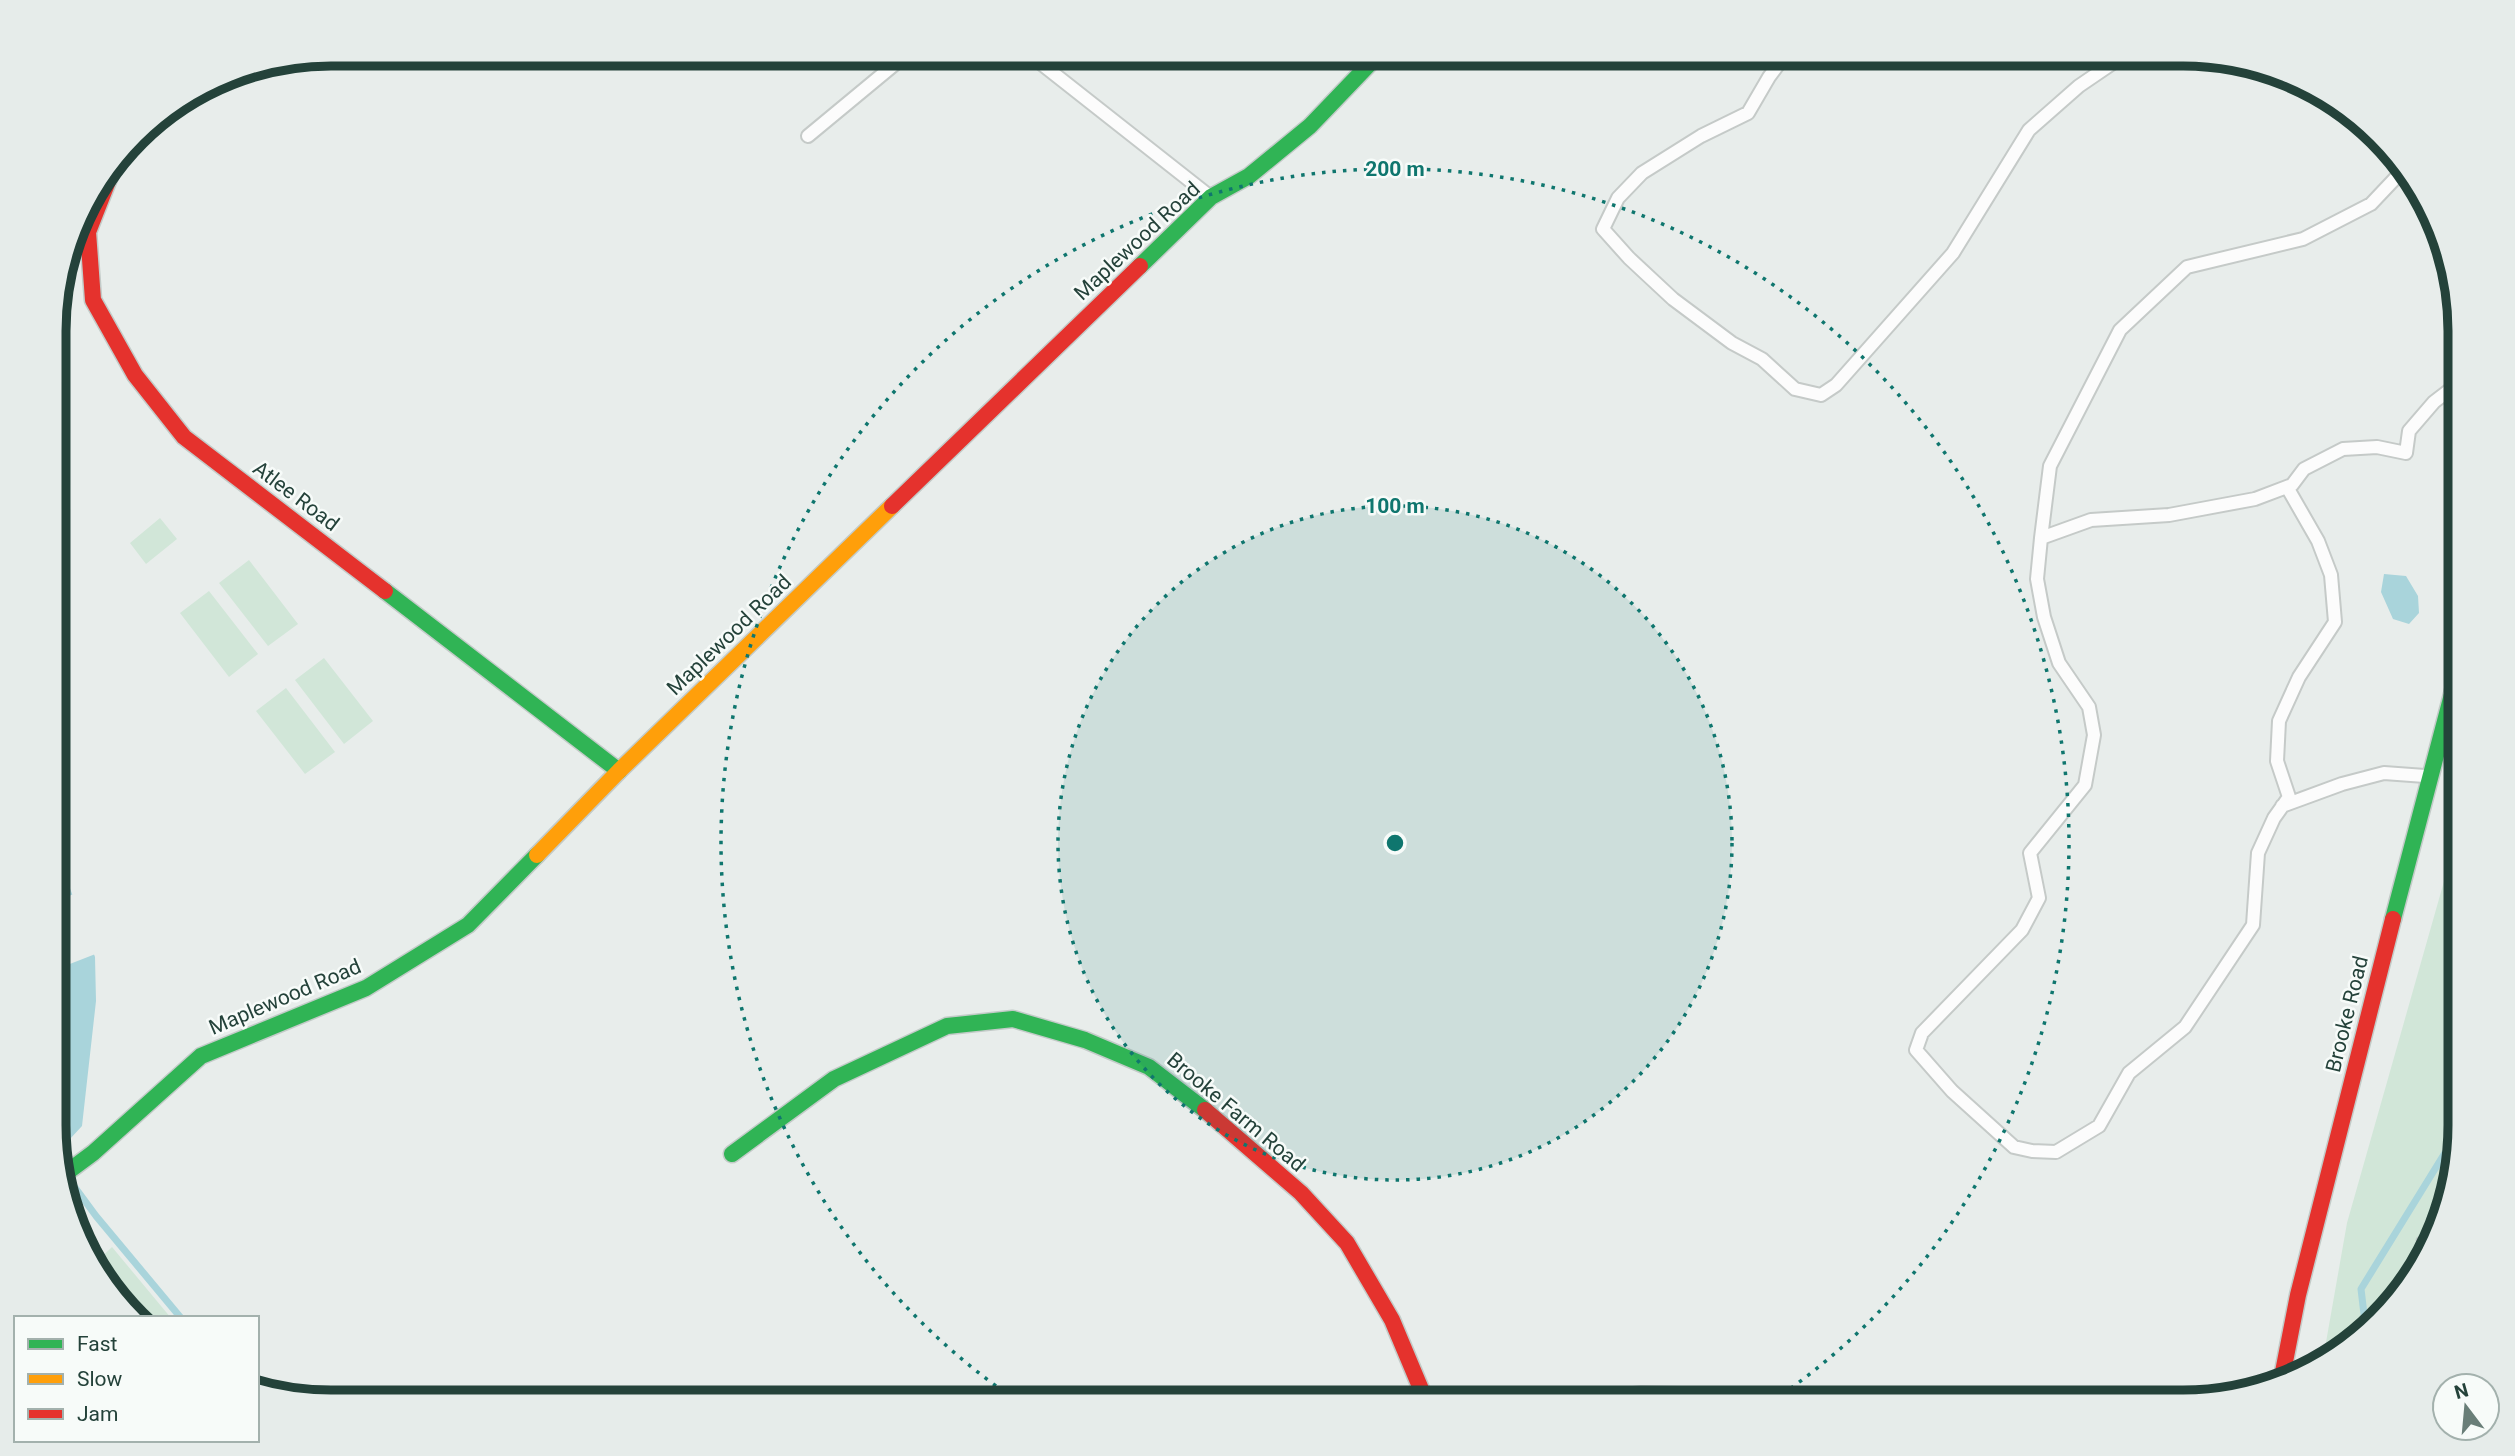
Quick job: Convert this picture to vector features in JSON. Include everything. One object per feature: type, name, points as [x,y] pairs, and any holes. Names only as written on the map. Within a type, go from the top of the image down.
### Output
[{"type":"street","name":"Maplewood Road","points":[[71,1170],[93,1153],[201,1056],[366,988],[468,925],[619,771],[1211,197],[1249,176],[1310,126],[1368,66]]},
{"type":"street","name":"Atlee Road","points":[[98,206],[88,232],[93,300],[135,375],[184,437],[619,771]]},
{"type":"street","name":"Brooke Road","points":[[2283,1370],[2298,1295],[2448,707]]},
{"type":"street","name":"Brooke Farm Road","points":[[732,1154],[834,1079],[947,1026],[1013,1019],[1084,1040],[1149,1067],[1206,1111],[1301,1193],[1347,1244],[1392,1320],[1421,1390]]},
{"type":"lane","points":[[808,136],[893,66]]},
{"type":"lane","points":[[1044,66],[1211,197]]},
{"type":"lane","points":[[1777,66],[1748,113],[1701,135],[1642,173],[1618,198],[1603,229],[1629,258],[1673,299],[1732,344],[1762,359],[1795,389],[1821,395],[1836,385],[1953,253],[2029,130],[2080,86],[2109,66]]},
{"type":"lane","points":[[2287,487],[2318,541],[2331,575],[2335,622],[2299,677],[2279,721],[2277,761],[2289,797],[2274,818],[2258,853],[2253,925],[2185,1027],[2129,1073],[2099,1126],[2056,1152],[2014,1147],[1952,1091],[1916,1051],[1922,1033],[2022,930],[2039,898],[2030,853],[2085,785],[2094,735],[2089,707],[2059,663],[2044,617],[2036,579],[2050,466],[2120,330],[2187,267],[2303,239],[2371,204],[2398,175]]},
{"type":"lane","points":[[2041,538],[2091,520],[2169,515],[2255,499],[2292,485],[2304,469],[2343,449],[2377,447],[2406,453],[2409,431],[2434,402],[2448,391]]},
{"type":"lane","points":[[2282,806],[2342,784],[2384,774],[2429,776]]},
{"type":"green space","points":[[160,518],[177,539],[146,564],[130,543]]},
{"type":"green space","points":[[249,560],[298,624],[268,646],[219,583]]},
{"type":"green space","points":[[209,591],[258,654],[229,677],[180,613]]},
{"type":"green space","points":[[324,658],[373,721],[344,744],[295,680]]},
{"type":"green space","points":[[286,688],[335,752],[305,774],[256,711]]},
{"type":"green space","points":[[2448,867],[2448,1142],[2439,1193],[2421,1242],[2394,1286],[2358,1324],[2325,1349],[2347,1223]]},
{"type":"green space","points":[[112,1247],[169,1316],[148,1316],[121,1286],[102,1257]]},
{"type":"water","points":[[2384,574],[2406,576],[2418,596],[2419,613],[2409,624],[2393,619],[2381,592]]},
{"type":"water","points":[[66,877],[95,957],[96,1001],[82,1126],[67,1142]]},
{"type":"pier","points":[[125,877],[129,879],[147,926],[95,947],[98,953],[66,965],[66,897],[76,893],[77,896]]},
{"type":"waterway","points":[[2364,1318],[2361,1289],[2447,1149]]},
{"type":"waterway","points":[[74,1187],[179,1316]]},
{"type":"traffic: fast","points":[[1140,266],[1211,197],[1249,176],[1310,126],[1368,66]]},
{"type":"traffic: fast","points":[[385,591],[619,771]]},
{"type":"traffic: fast","points":[[2393,919],[2448,710]]},
{"type":"traffic: fast","points":[[71,1170],[93,1153],[201,1056],[366,988],[468,925],[537,855]]},
{"type":"traffic: fast","points":[[732,1154],[834,1079],[947,1026],[1013,1019],[1085,1040],[1149,1067],[1205,1110]]},
{"type":"traffic: slow","points":[[537,855],[619,771],[892,506]]},
{"type":"traffic: jam","points":[[98,206],[88,232],[93,300],[135,375],[184,437],[385,591]]},
{"type":"traffic: jam","points":[[892,506],[1140,266]]},
{"type":"traffic: jam","points":[[2283,1370],[2298,1295],[2393,919]]},
{"type":"traffic: jam","points":[[1205,1110],[1301,1193],[1347,1243],[1392,1320],[1421,1390]]}]
